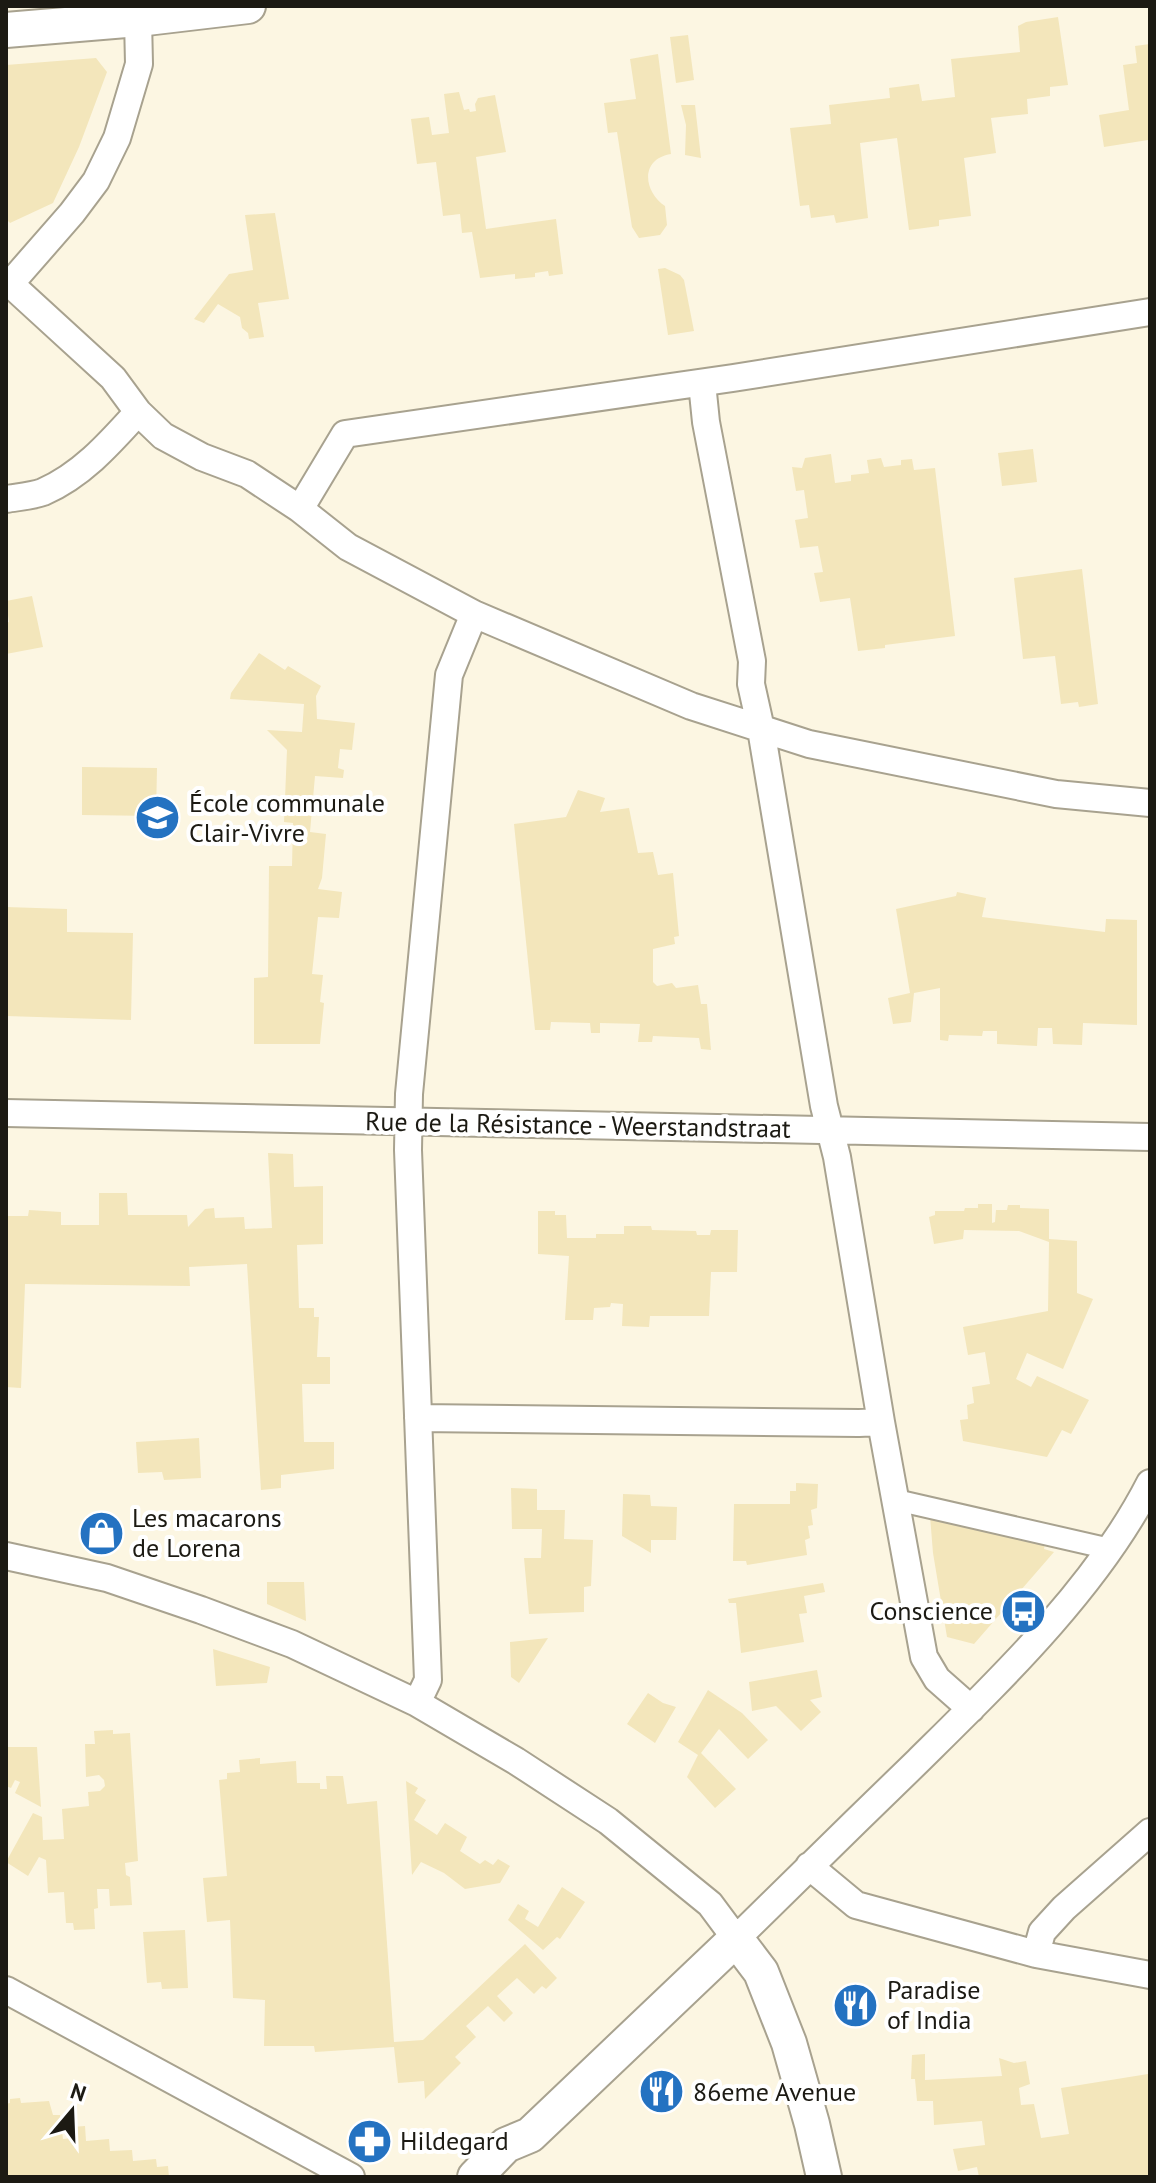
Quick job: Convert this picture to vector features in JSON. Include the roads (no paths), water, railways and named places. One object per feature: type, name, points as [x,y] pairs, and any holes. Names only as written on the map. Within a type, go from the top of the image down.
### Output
[{"type":"street","points":[[6,30],[248,6]]},
{"type":"street","points":[[138,19],[139,64],[117,138],[96,181],[72,213],[8,282],[113,378],[138,412],[163,436],[202,457],[247,474],[300,509],[348,547],[474,614],[691,706],[809,744],[1056,794],[1150,803]]},
{"type":"street","points":[[300,509],[345,434],[702,383],[1150,312]]},
{"type":"street","points":[[702,383],[706,422],[752,661],[751,684],[924,1657],[937,1679],[971,1709]]},
{"type":"street","points":[[6,499],[41,493],[80,470],[105,449],[138,412]]},
{"type":"street","points":[[417,1703],[428,1680],[409,1094],[449,675],[474,614]]},
{"type":"street","name":"Rue de la Résistance - Weerstandstraat","points":[[6,1113],[1150,1137]]},
{"type":"street","points":[[418,1418],[881,1422]]},
{"type":"street","points":[[506,2177],[530,2135],[971,1709],[1094,1572],[1150,1483]]},
{"type":"street","points":[[896,1500],[1110,1549]]},
{"type":"street","points":[[6,1556],[107,1578],[292,1644],[417,1703],[516,1761],[608,1821],[710,1904],[761,1972],[789,2043],[824,2177]]},
{"type":"street","points":[[1036,1954],[1042,1932],[1064,1908],[1150,1832]]},
{"type":"street","points":[[809,1866],[856,1905],[1036,1954],[1150,1975]]},
{"type":"street","points":[[6,1990],[351,2177]]},
{"type":"street","points":[[475,2177],[506,2145],[530,2135]]},
{"type":"place","name":"École communale Clair-Vivre","points":[[158,818]]},
{"type":"place","name":"Les macarons de Lorena","points":[[101,1533]]},
{"type":"place","name":"Conscience","points":[[1024,1611]]},
{"type":"place","name":"Paradise of India","points":[[856,2005]]},
{"type":"place","name":"86eme Avenue","points":[[662,2092]]},
{"type":"place","name":"Hildegard","points":[[369,2141]]}]
